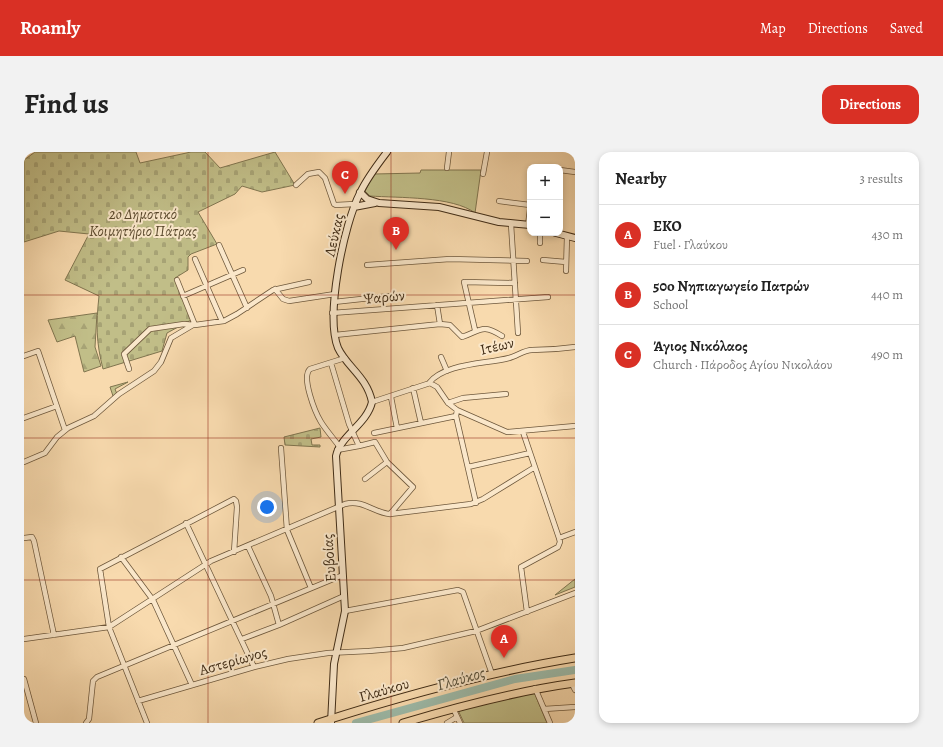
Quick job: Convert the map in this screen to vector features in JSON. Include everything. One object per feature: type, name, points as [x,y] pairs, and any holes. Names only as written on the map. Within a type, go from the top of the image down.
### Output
[{"type":"main road","name":"Λεύκας","points":[[372,402],[365,383],[339,348],[335,335],[332,313],[344,242],[355,205],[360,192],[387,152]]},
{"type":"main road","points":[[360,192],[367,199],[379,203]]},
{"type":"main road","points":[[355,205],[407,203],[439,207],[493,221],[527,225]]},
{"type":"main road","points":[[563,235],[575,238]]},
{"type":"main road","points":[[338,448],[352,433],[366,414],[372,402]]},
{"type":"main road","name":"Ευβοίας","points":[[331,721],[336,653],[346,611],[335,461],[338,448]]},
{"type":"main road","name":"Γλαύκου","points":[[318,723],[331,721],[492,674],[575,658]]},
{"type":"main road","points":[[402,723],[411,722],[453,708],[535,688],[574,686]]},
{"type":"street","points":[[447,168],[449,152]]},
{"type":"street","points":[[483,174],[487,152]]},
{"type":"street","points":[[563,170],[575,172]]},
{"type":"street","points":[[296,185],[308,174],[319,172],[325,178],[334,204],[355,205]]},
{"type":"street","points":[[498,201],[527,205]]},
{"type":"street","points":[[512,224],[518,333]]},
{"type":"street","points":[[540,236],[540,243]]},
{"type":"street","points":[[566,271],[567,236]]},
{"type":"street","points":[[219,245],[247,308]]},
{"type":"street","points":[[195,259],[222,321]]},
{"type":"street","points":[[367,265],[454,259],[527,261]]},
{"type":"street","points":[[543,260],[566,262]]},
{"type":"street","points":[[183,296],[243,270]]},
{"type":"street","points":[[177,280],[194,325]]},
{"type":"street","points":[[475,330],[463,284],[465,281],[515,283]]},
{"type":"street","points":[[129,369],[124,354],[150,329],[184,324],[194,325],[222,321],[247,308],[275,289],[309,282]]},
{"type":"street","points":[[275,289],[283,299],[289,301],[336,294]]},
{"type":"street","points":[[334,302],[389,296]]},
{"type":"street","name":"Ψαρών","points":[[332,313],[548,297]]},
{"type":"street","points":[[437,305],[440,324]]},
{"type":"street","points":[[335,335],[440,324],[450,325],[462,337],[475,330],[489,330],[502,336]]},
{"type":"street","points":[[24,462],[45,453],[65,430],[97,414],[119,394],[154,371],[161,362],[171,338],[194,325]]},
{"type":"street","name":"Ιτέων","points":[[372,402],[429,383],[433,378],[448,371],[469,365],[511,358],[530,350],[541,351],[575,347]]},
{"type":"street","points":[[24,356],[38,352],[65,430]]},
{"type":"street","points":[[442,357],[448,371]]},
{"type":"street","points":[[346,358],[310,369],[308,372],[310,394],[319,418],[338,448],[360,446],[376,442],[387,462],[413,487],[390,514]]},
{"type":"street","points":[[331,363],[352,433],[360,446]]},
{"type":"street","points":[[429,383],[437,387],[448,403],[457,410],[507,432],[523,432],[575,426]]},
{"type":"street","points":[[413,388],[421,423]]},
{"type":"street","points":[[448,403],[462,398],[506,394]]},
{"type":"street","points":[[390,397],[397,428]]},
{"type":"street","points":[[24,418],[57,406]]},
{"type":"street","points":[[457,410],[456,416],[476,502]]},
{"type":"street","points":[[374,433],[456,416]]},
{"type":"street","points":[[523,432],[560,542],[558,547],[521,567],[527,612]]},
{"type":"street","points":[[281,448],[287,530],[311,588]]},
{"type":"street","points":[[468,466],[530,453]]},
{"type":"street","points":[[365,479],[387,462]]},
{"type":"street","points":[[24,639],[109,627],[153,600],[206,564],[338,507],[355,502],[390,514],[476,502],[535,468]]},
{"type":"street","points":[[147,723],[109,627],[99,570],[186,523],[235,500],[237,507],[234,552]]},
{"type":"street","points":[[186,523],[233,619],[254,667]]},
{"type":"street","points":[[559,538],[575,532]]},
{"type":"street","points":[[24,538],[32,537],[34,541],[54,635]]},
{"type":"street","points":[[248,546],[273,603],[279,625]]},
{"type":"street","points":[[121,557],[153,600],[192,685]]},
{"type":"street","points":[[86,723],[89,719],[94,679],[233,619],[343,575]]},
{"type":"street","points":[[346,611],[458,590],[463,592],[492,674]]},
{"type":"street","name":"Αστερίωνος","points":[[138,701],[254,667],[315,654],[403,648],[476,631],[575,593]]},
{"type":"street","points":[[242,639],[279,625],[344,596]]},
{"type":"street","points":[[24,680],[36,723]]},
{"type":"street","points":[[535,688],[550,723]]},
{"type":"street","points":[[544,709],[575,707]]},
{"type":"street","points":[[453,708],[460,723]]},
{"type":"street","points":[[446,723],[457,716]]},
{"type":"green space","name":"2o Δημοτικό Κοιμητήριο Πάτρας","points":[[35,152],[136,152],[140,163],[191,152],[205,152],[220,168],[275,152],[295,185],[262,192],[242,186],[235,194],[198,212],[217,244],[191,254],[188,257],[188,270],[175,278],[191,320],[167,333],[162,351],[103,369],[97,333],[99,296],[65,280],[89,234],[59,231],[24,242],[24,160]]},
{"type":"green space","points":[[421,170],[481,170],[475,213],[465,207],[453,203],[425,199],[370,196],[365,191],[374,174],[420,173]]},
{"type":"green space","points":[[97,313],[95,347],[101,366],[84,372],[75,336],[57,342],[48,320]]},
{"type":"green space","points":[[128,382],[115,389],[117,394],[113,396],[110,387]]},
{"type":"green space","points":[[320,428],[321,437],[311,439],[312,445],[320,445],[320,447],[285,445],[284,437]]},
{"type":"green space","points":[[575,579],[575,587],[555,595]]},
{"type":"green space","points":[[534,692],[547,723],[464,723],[458,710]]},
{"type":"waterway","name":"Γλαύκος","points":[[356,723],[515,679],[575,670]]},
{"type":"place","name":"Άγιος Νικόλαος","points":[[345,194]]},
{"type":"place","name":"50o Νηπιαγωγείο Πατρών","points":[[396,250]]},
{"type":"place","name":"EKO","points":[[504,658]]}]
